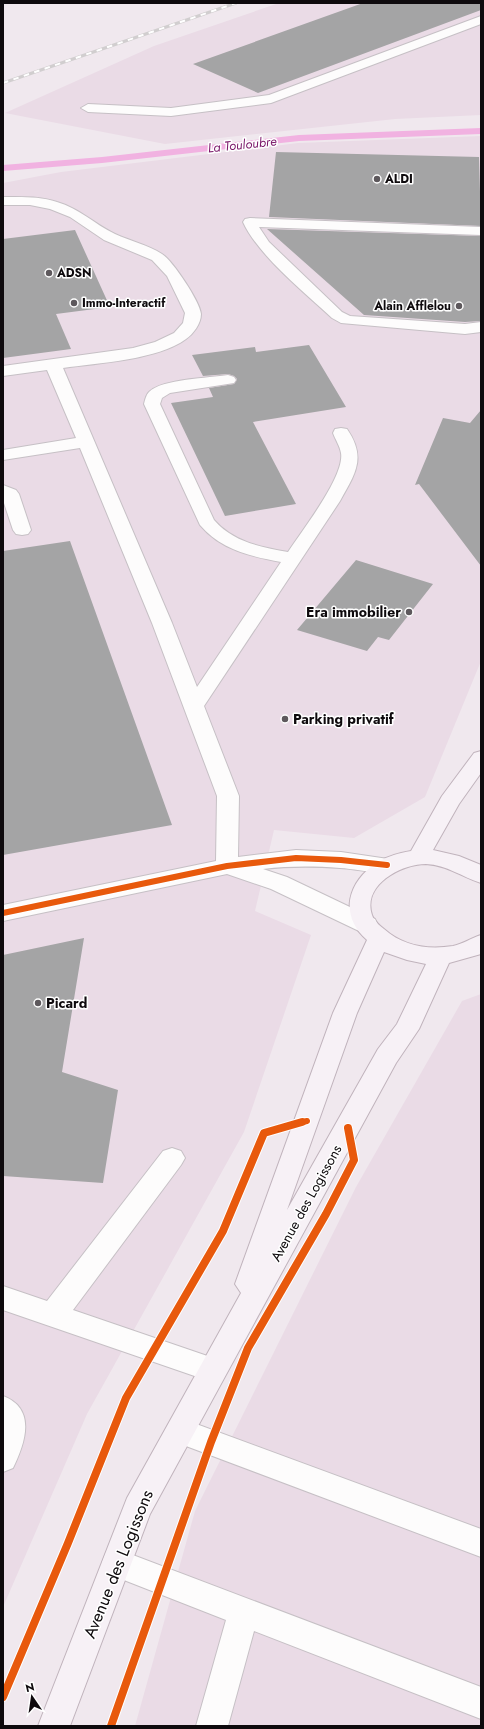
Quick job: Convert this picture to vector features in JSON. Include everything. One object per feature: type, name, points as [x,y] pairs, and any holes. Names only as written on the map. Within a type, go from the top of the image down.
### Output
[{"type":"main road","points":[[418,857],[450,801],[481,758]]},
{"type":"main road","points":[[466,951],[418,955],[396,949],[373,932],[360,911],[360,896],[366,884],[387,865],[418,857],[442,858],[465,865],[481,875]]},
{"type":"main road","name":"Avenue des Logissons","points":[[227,1343],[373,932]]},
{"type":"main road","name":"Avenue des Logissons","points":[[54,1726],[138,1508],[212,1370],[387,1056],[466,951]]},
{"type":"street","points":[[88,108],[172,112],[271,99],[481,20]]},
{"type":"street","points":[[3,201],[30,201],[53,205],[75,214],[109,237],[157,257],[174,274],[193,313],[191,324],[180,336],[161,345],[135,353],[3,371]]},
{"type":"street","points":[[481,230],[250,222],[255,233],[264,245],[337,315],[347,320],[465,329],[481,326]]},
{"type":"street","points":[[53,364],[195,705],[228,796],[229,831],[227,866]]},
{"type":"street","points":[[228,380],[166,389],[155,395],[152,404],[206,522],[214,532],[230,544],[293,559]]},
{"type":"street","points":[[195,705],[332,501],[348,471],[350,453],[341,433]]},
{"type":"street","points":[[3,455],[86,442]]},
{"type":"street","points":[[3,490],[10,494],[22,530]]},
{"type":"street","points":[[3,913],[227,866],[296,858],[341,860],[387,865]]},
{"type":"street","points":[[227,866],[279,883],[373,932]]},
{"type":"street","points":[[52,1315],[172,1158]]},
{"type":"street","points":[[3,1298],[212,1370]]},
{"type":"street","points":[[3,1409],[11,1418],[12,1431],[3,1459]]},
{"type":"street","points":[[180,1431],[481,1543]]},
{"type":"street","points":[[117,1563],[481,1703]]},
{"type":"street","points":[[212,1726],[244,1612]]},
{"type":"shaded area","points":[[279,3],[481,3],[481,115],[395,119],[165,144],[5,113],[154,46]]},
{"type":"shaded area","points":[[481,136],[481,661],[425,797],[354,838],[274,830],[255,911],[311,935],[244,1132],[87,1414],[3,1607],[3,183],[61,172],[298,143]]},
{"type":"shaded area","points":[[481,994],[481,1726],[135,1726],[195,1511],[356,1187],[462,1001]]},
{"type":"building","points":[[363,3],[481,3],[481,10],[258,93],[193,64]]},
{"type":"building","name":"ALDI","points":[[276,152],[479,157],[481,226],[269,217]]},
{"type":"building","points":[[267,229],[481,236],[481,321],[465,322],[364,315]]},
{"type":"building","name":"ADSN","points":[[75,230],[110,307],[56,314],[71,349],[3,358],[3,239]]},
{"type":"building","points":[[309,345],[346,407],[253,422],[296,504],[225,516],[171,403],[213,397],[209,388],[234,384],[237,379],[228,374],[203,376],[192,355],[255,347],[256,352]]},
{"type":"building","points":[[481,410],[481,566],[419,484],[415,485],[443,418],[470,423]]},
{"type":"building","points":[[70,541],[172,825],[3,855],[3,551]]},
{"type":"building","points":[[356,560],[433,584],[389,640],[378,637],[367,651],[297,630]]},
{"type":"building","points":[[84,938],[62,1072],[118,1090],[103,1183],[3,1176],[3,955]]},
{"type":"waterway","name":"La Touloubre","points":[[3,168],[102,160],[299,138],[481,131]]},
{"type":"railway","points":[[3,83],[236,3]]},
{"type":"cycle path","points":[[3,913],[227,866],[296,858],[341,860],[387,865]]},
{"type":"cycle path","points":[[3,1697],[68,1543],[126,1398],[223,1231],[264,1133],[307,1121]]},
{"type":"cycle path","points":[[111,1726],[211,1442],[248,1348],[326,1214],[354,1160],[348,1128]]},
{"type":"place","name":"ALDI","points":[[377,179]]},
{"type":"place","name":"ADSN","points":[[49,273]]},
{"type":"place","name":"Immo-Interactif","points":[[74,303]]},
{"type":"place","name":"Alain Afflelou","points":[[459,306]]},
{"type":"place","name":"Era immobilier","points":[[409,612]]},
{"type":"place","name":"Parking privatif","points":[[285,719]]},
{"type":"place","name":"Picard","points":[[38,1003]]}]
